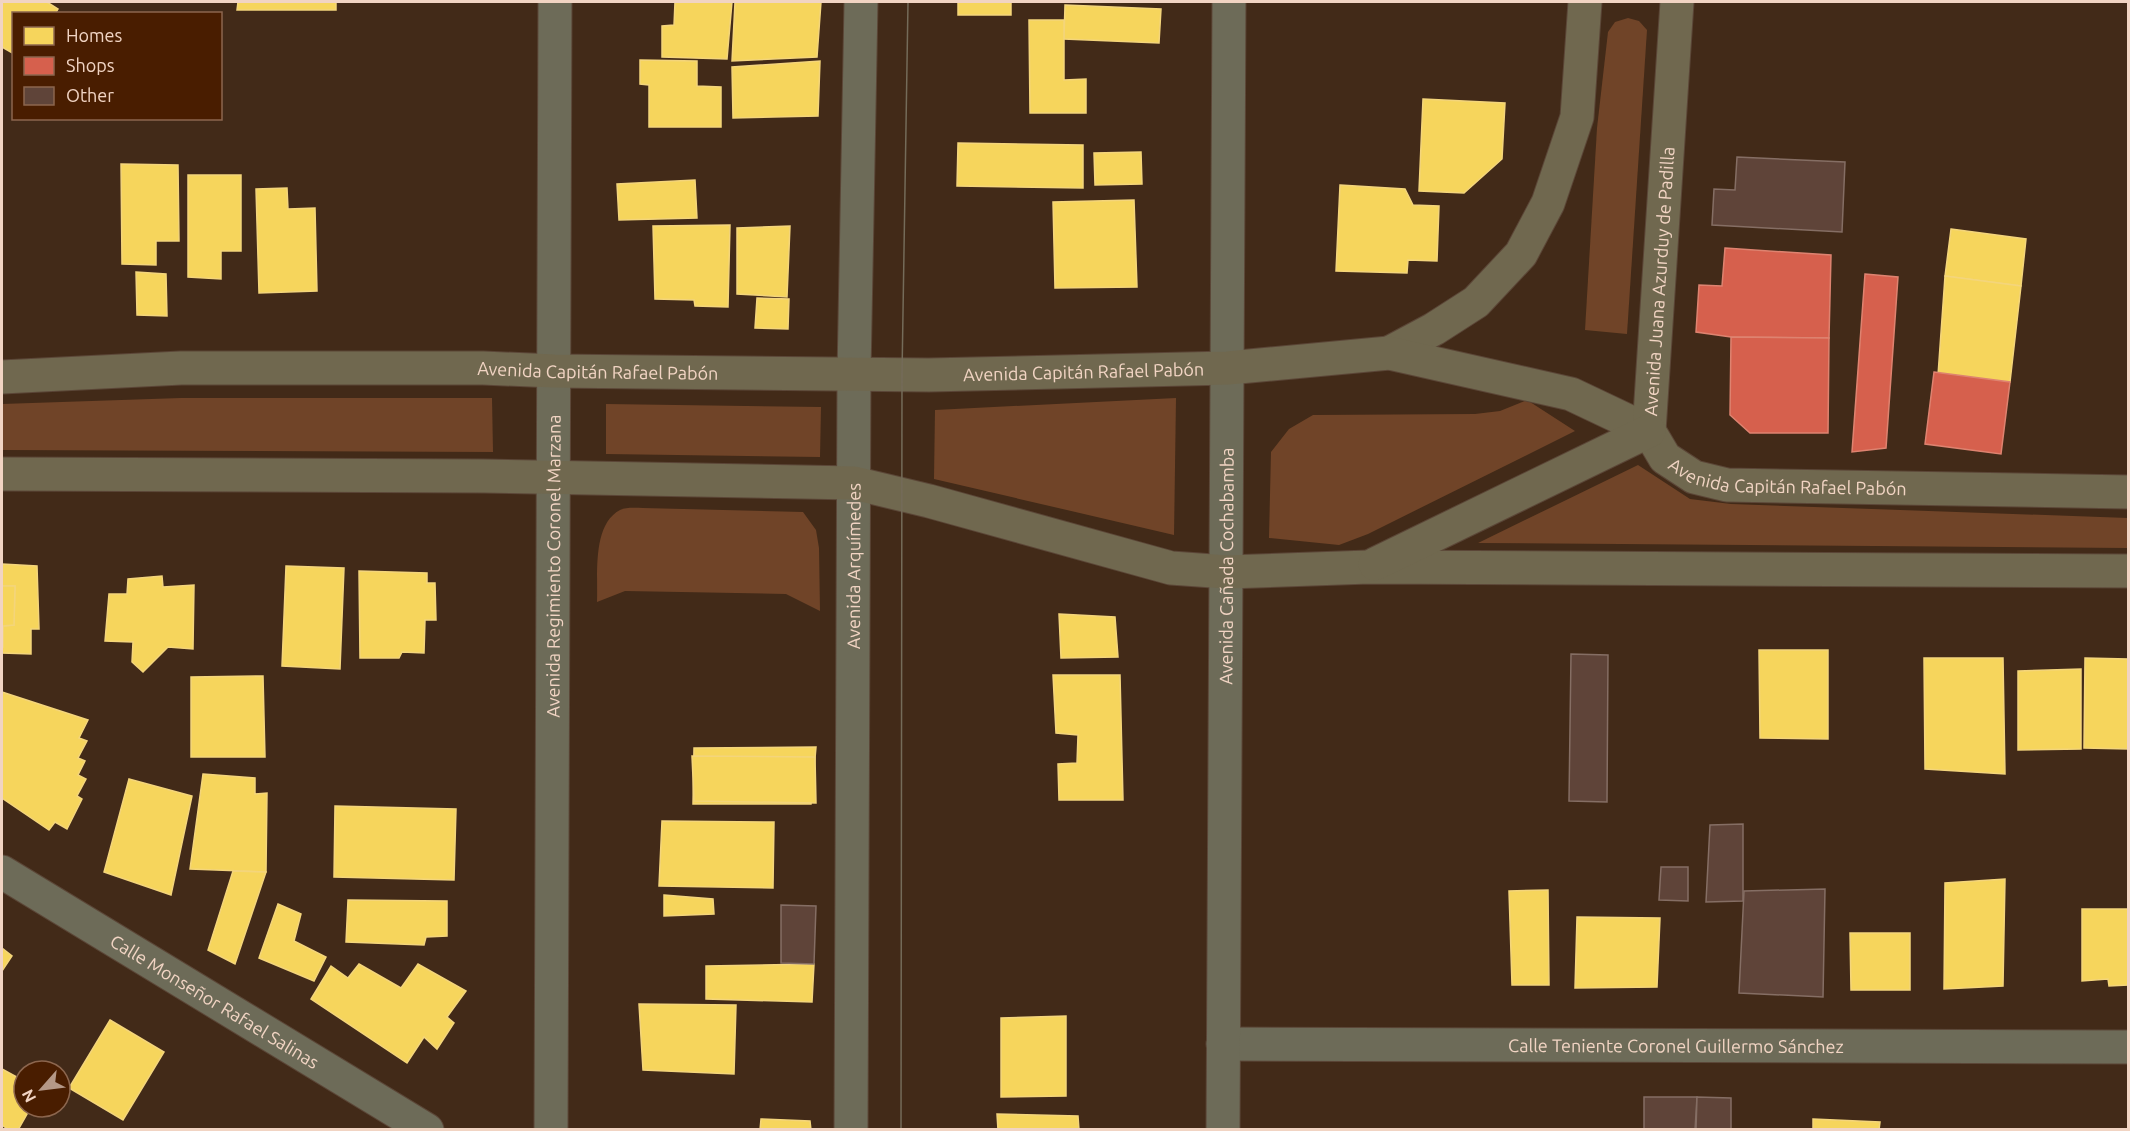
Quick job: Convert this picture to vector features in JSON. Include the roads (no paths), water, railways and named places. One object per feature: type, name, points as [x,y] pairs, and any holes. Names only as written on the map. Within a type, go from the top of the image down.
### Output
[{"type":"main road","points":[[1389,353],[1434,329],[1476,302],[1521,254],[1548,202],[1577,117],[1585,2]]},
{"type":"main road","name":"Avenida Juana Azurduy de Padilla","points":[[1369,567],[1649,431],[1677,2]]},
{"type":"main road","name":"Avenida Capitán Rafael Pabón","points":[[2,377],[181,368],[483,368],[554,371],[929,375],[1228,368],[1389,353],[1571,394],[1649,431],[1665,458],[1694,477],[1728,485],[2128,492]]},
{"type":"main road","points":[[2,474],[554,477],[854,483],[929,501],[1171,568],[1227,572],[1369,567],[2128,571]]},
{"type":"street","name":"Avenida Regimiento Coronel Marzana","points":[[551,1130],[555,2]]},
{"type":"street","name":"Avenida Arquímedes","points":[[851,1130],[854,374],[861,2]]},
{"type":"street","name":"Avenida Cañada Cochabamba","points":[[1223,1130],[1229,2]]},
{"type":"street","name":"Calle Monseñor Rafael Salinas","points":[[2,872],[427,1130]]},
{"type":"street","name":"Calle Teniente Coronel Guillermo Sánchez","points":[[1223,1044],[2128,1047]]},
{"type":"tram line","points":[[901,1130],[902,375],[908,2]]}]
